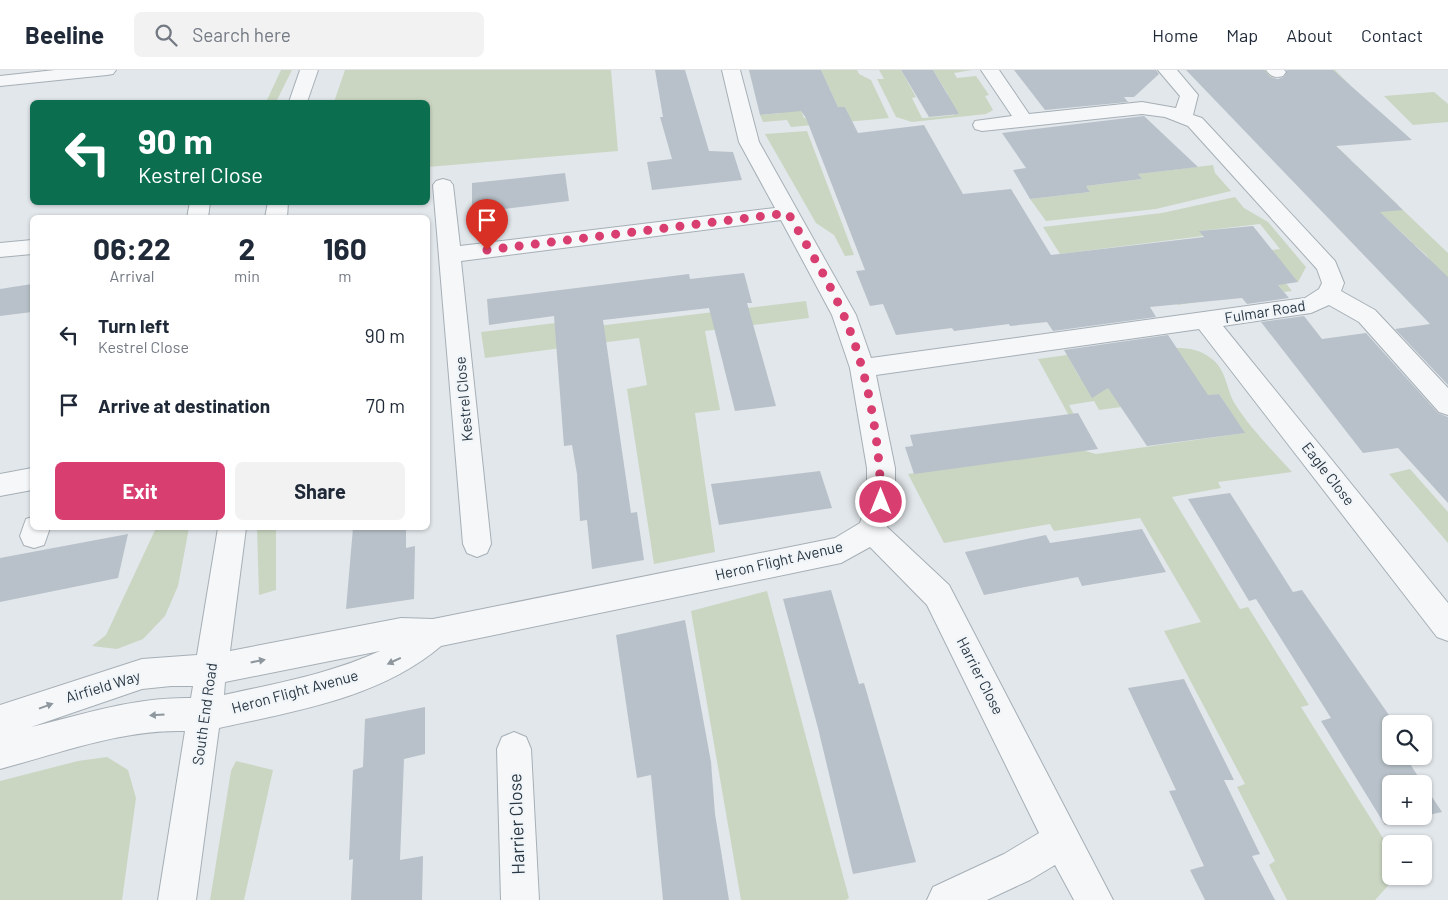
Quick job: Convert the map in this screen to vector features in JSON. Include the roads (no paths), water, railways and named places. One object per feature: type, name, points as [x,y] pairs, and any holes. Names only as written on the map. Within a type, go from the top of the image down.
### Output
[{"type":"street","points":[[0,81],[107,70]]},
{"type":"street","points":[[299,100],[309,70]]},
{"type":"street","points":[[731,70],[749,142],[844,315],[862,368],[881,468],[881,502],[872,531]]},
{"type":"street","points":[[990,70],[1024,120]]},
{"type":"street","points":[[1168,70],[1189,95],[1183,116]]},
{"type":"street","points":[[982,125],[1142,108],[1169,112],[1195,122],[1327,266],[1333,282],[1328,294],[1367,316],[1448,405]]},
{"type":"street","name":"Kestrel Close","points":[[443,185],[478,544]]},
{"type":"street","points":[[450,255],[788,213]]},
{"type":"street","points":[[0,250],[30,247]]},
{"type":"street","name":"Fulmar Road","points":[[862,368],[1311,305],[1328,294]]},
{"type":"street","name":"Eagle Close","points":[[1206,321],[1448,627]]},
{"type":"street","points":[[0,485],[30,480]]},
{"type":"street","name":"South End Road","points":[[177,900],[232,530]]},
{"type":"street","name":"Heron Flight Avenue","points":[[210,670],[401,632],[433,633],[841,550],[872,531]]},
{"type":"street","name":"Harrier Close","points":[[872,531],[938,595],[1024,762],[1061,840],[1094,900]]},
{"type":"street","name":"Heron Flight Avenue","points":[[205,715],[354,679],[409,654],[433,633]]},
{"type":"street","name":"Airfield Way","points":[[0,722],[107,684],[142,674],[210,670]]},
{"type":"street","points":[[0,752],[136,717],[160,714],[205,715]]},
{"type":"street","name":"Harrier Close","points":[[514,748],[520,900]]},
{"type":"street","points":[[946,900],[1017,867],[1061,840]]}]
